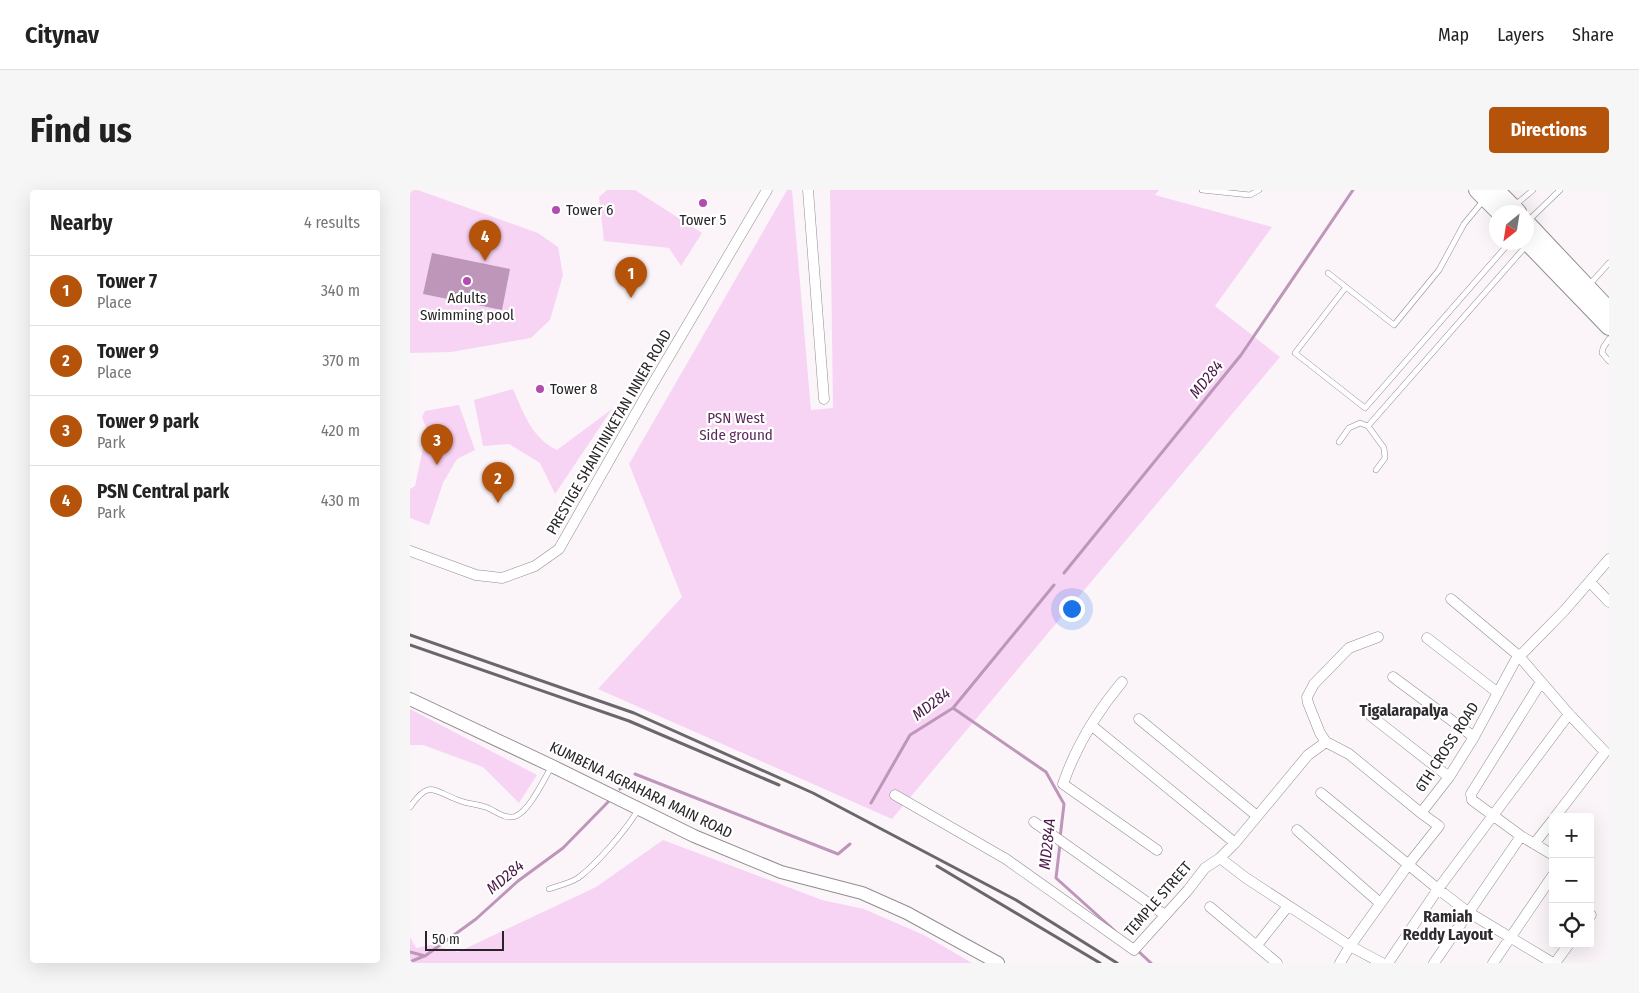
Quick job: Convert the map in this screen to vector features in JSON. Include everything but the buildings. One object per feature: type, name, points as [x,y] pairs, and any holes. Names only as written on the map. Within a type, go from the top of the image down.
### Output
[{"type":"main road","points":[[1486,193],[1502,205]]},
{"type":"main road","points":[[1534,230],[1609,310]]},
{"type":"main road","points":[[1534,248],[1609,327]]},
{"type":"street","name":"PRESTIGE SHANTINIKETAN INNER ROAD","points":[[410,551],[476,575],[502,578],[535,566],[559,549],[648,392],[767,190]]},
{"type":"street","points":[[808,190],[824,400]]},
{"type":"street","name":"6TH CROSS ROAD","points":[[1340,963],[1380,903],[1440,826],[1421,813],[1448,777],[1474,737],[1515,661],[1564,611],[1609,559]]},
{"type":"street","points":[[1590,582],[1609,602]]},
{"type":"street","points":[[1451,599],[1519,656],[1605,752],[1558,813]]},
{"type":"street","points":[[1378,637],[1349,648],[1320,676],[1307,697],[1310,710],[1326,742],[1349,754],[1421,813]]},
{"type":"street","points":[[1427,638],[1498,693]]},
{"type":"street","points":[[1393,678],[1474,737]]},
{"type":"street","points":[[1122,682],[1102,706],[1071,760],[1062,784],[1157,850]]},
{"type":"street","points":[[1542,682],[1471,794],[1472,800],[1521,836],[1549,853]]},
{"type":"street","name":"KUMBENA AGRAHARA MAIN ROAD","points":[[410,699],[694,836],[781,872],[862,893],[907,913],[998,963]]},
{"type":"street","points":[[1388,963],[1438,889],[1569,714]]},
{"type":"street","points":[[1371,716],[1448,777]]},
{"type":"street","points":[[1139,719],[1257,816]]},
{"type":"street","points":[[1091,725],[1235,843]]},
{"type":"street","name":"TEMPLE STREET","points":[[895,795],[1006,859],[1134,950],[1188,890],[1205,868],[1220,858],[1235,843],[1308,755],[1326,742]]},
{"type":"street","points":[[1321,793],[1468,912],[1554,963],[1566,948]]},
{"type":"street","points":[[1034,822],[1165,915]]},
{"type":"street","points":[[1534,844],[1549,825]]},
{"type":"street","points":[[1297,830],[1380,903]]},
{"type":"street","points":[[1434,963],[1521,836]]},
{"type":"street","points":[[1220,858],[1288,906],[1350,946],[1382,963]]},
{"type":"street","points":[[1493,963],[1549,882]]},
{"type":"street","points":[[1257,945],[1288,906]]},
{"type":"street","points":[[1210,907],[1276,963]]},
{"type":"lane","points":[[1202,190],[1250,195],[1259,190]]},
{"type":"lane","points":[[1517,205],[1533,190]]},
{"type":"lane","points":[[1534,215],[1560,190]]},
{"type":"lane","points":[[1328,273],[1394,325],[1439,270],[1464,224],[1486,193]]},
{"type":"lane","points":[[1346,287],[1295,353],[1365,408],[1503,250]]},
{"type":"lane","points":[[1368,426],[1521,250]]},
{"type":"lane","points":[[1587,287],[1609,263]]},
{"type":"lane","points":[[1609,339],[1602,353],[1609,361]]},
{"type":"lane","points":[[1339,442],[1349,428],[1360,423],[1368,426],[1384,448],[1386,458],[1376,470]]},
{"type":"lane","points":[[410,808],[417,797],[430,789],[436,789],[457,800],[487,808],[503,816],[515,817],[525,810],[552,766]]},
{"type":"lane","points":[[549,889],[577,879],[629,824],[638,810]]},
{"type":"green space","points":[[410,190],[418,190],[538,233],[558,247],[563,275],[550,320],[531,338],[451,352],[410,353]]},
{"type":"green space","points":[[607,190],[635,190],[702,233],[681,266],[669,248],[604,241],[599,197]]},
{"type":"green space","name":"PSN West Side ground","points":[[787,190],[792,190],[811,410],[833,408],[830,190],[1159,190],[1155,195],[1272,227],[1215,306],[1280,357],[892,819],[598,689],[682,597],[629,464]]},
{"type":"green space","points":[[513,389],[525,416],[535,432],[548,445],[557,450],[612,409],[555,494],[540,463],[509,444],[483,446],[474,400]]},
{"type":"green space","points":[[459,405],[475,450],[457,459],[443,483],[429,525],[410,518],[410,489],[415,486],[427,430],[422,417],[425,411]]},
{"type":"green space","points":[[410,709],[537,775],[519,803],[483,767],[423,745],[410,745]]},
{"type":"green space","points":[[663,840],[822,900],[864,909],[924,935],[972,963],[410,963],[410,937],[416,948],[431,945],[458,952],[596,887]]},
{"type":"shaded area","name":"Adults Swimming pool","points":[[432,253],[510,269],[502,310],[423,294]]},
{"type":"waterway","name":"MD284","points":[[1064,573],[1241,355],[1353,190]]},
{"type":"waterway","name":"MD284","points":[[871,803],[910,735],[953,708],[1054,585]]},
{"type":"waterway","name":"MD284A","points":[[953,708],[1046,772],[1064,804],[1060,838]]},
{"type":"waterway","name":"MD284","points":[[635,774],[838,854],[850,844]]},
{"type":"waterway","name":"MD284","points":[[410,952],[425,956],[476,919],[518,881],[563,848],[608,802]]},
{"type":"waterway","name":"MD284A","points":[[1060,844],[1056,878],[1115,931]]},
{"type":"waterway","name":"MD284A","points":[[1137,950],[1151,963]]},
{"type":"waterway","points":[[410,962],[424,956]]},
{"type":"railway","points":[[410,635],[634,713],[813,793],[1016,900],[1117,963]]},
{"type":"railway","points":[[410,645],[629,721],[779,785]]},
{"type":"railway","points":[[937,866],[1100,963]]},
{"type":"place","name":"Tower 5","points":[[703,203]]},
{"type":"place","name":"Tower 6","points":[[556,210]]},
{"type":"place","name":"PSN Central park","points":[[485,261]]},
{"type":"place","name":"Adults Swimming pool","points":[[467,281]]},
{"type":"place","name":"Tower 7","points":[[631,298]]},
{"type":"place","name":"Tower 8","points":[[540,389]]},
{"type":"place","name":"Tower 9 park","points":[[437,465]]},
{"type":"place","name":"Tower 9","points":[[498,503]]},
{"type":"district","name":"Tigalarapalya","points":[[1404,710]]},
{"type":"district","name":"Ramiah Reddy Layout","points":[[1448,925]]}]
